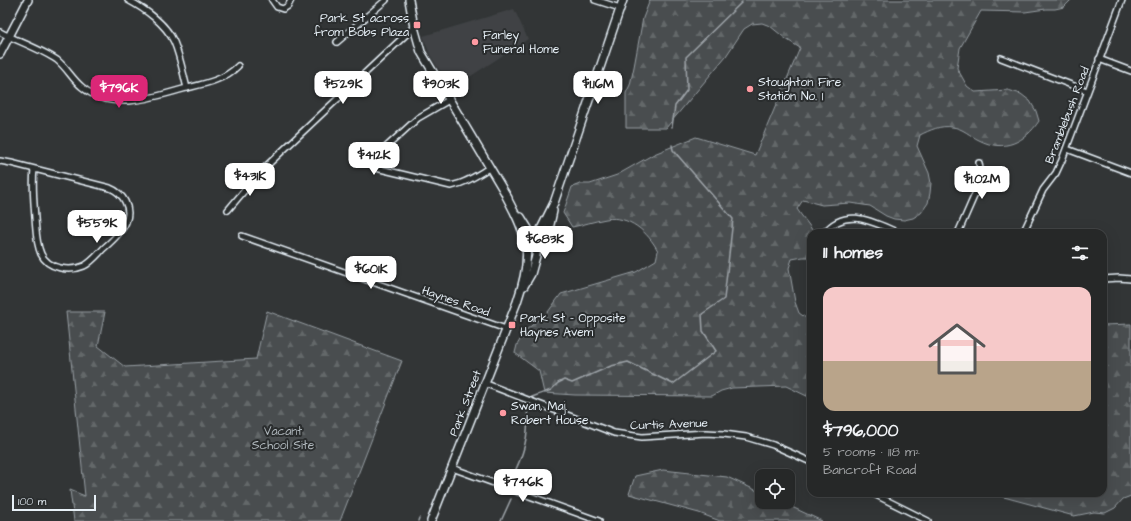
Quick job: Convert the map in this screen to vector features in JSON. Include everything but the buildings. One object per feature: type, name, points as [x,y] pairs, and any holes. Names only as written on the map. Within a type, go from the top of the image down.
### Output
[{"type":"main road","points":[[0,54],[28,0]]},
{"type":"main road","name":"Park Street","points":[[409,0],[421,52],[506,196],[537,240],[537,252],[531,274],[520,293],[431,521]]},
{"type":"main road","points":[[527,246],[537,240],[544,239],[549,229],[554,203],[623,0]]},
{"type":"main road","name":"Park Street","points":[[506,196],[517,217],[527,246],[526,265],[520,293]]},
{"type":"main road","points":[[537,240],[554,203]]},
{"type":"main road","name":"Park Street","points":[[526,225],[534,230],[540,227],[545,221]]},
{"type":"street","points":[[128,0],[146,11],[166,30],[176,47],[187,88]]},
{"type":"street","points":[[272,0],[277,7],[283,9],[288,6],[291,0]]},
{"type":"street","points":[[337,42],[386,0]]},
{"type":"street","points":[[595,0],[620,8]]},
{"type":"street","name":"Bramblebush Road","points":[[1025,229],[1043,190],[1060,166],[1122,0]]},
{"type":"street","points":[[228,210],[260,172],[414,27]]},
{"type":"street","points":[[0,32],[54,58],[63,65],[83,88],[94,95],[122,101],[136,101],[222,78],[238,66]]},
{"type":"street","points":[[1001,58],[1087,91]]},
{"type":"street","points":[[1099,59],[1131,71]]},
{"type":"street","points":[[449,100],[418,118],[373,159],[373,165],[376,168],[451,186],[470,180],[489,168]]},
{"type":"street","points":[[1067,149],[1131,173]]},
{"type":"street","points":[[0,161],[34,169],[112,188],[125,200],[128,213],[125,224],[109,244],[87,264],[73,269],[57,268],[48,263],[41,254],[37,240],[36,228],[33,180],[34,169]]},
{"type":"street","points":[[960,229],[979,185],[981,175],[979,163]]},
{"type":"street","points":[[828,229],[838,222],[853,218],[866,220],[889,229]]},
{"type":"street","name":"Haynes Road","points":[[242,236],[506,329]]},
{"type":"street","points":[[1107,279],[1131,279]]},
{"type":"street","name":"Curtis Avenue","points":[[484,383],[614,433],[642,437],[706,433],[746,437],[774,445],[807,460]]},
{"type":"street","points":[[452,468],[599,521]]},
{"type":"street","points":[[880,497],[928,521]]},
{"type":"shaded area","points":[[514,9],[528,39],[451,89],[430,55],[423,36]]},
{"type":"green space","points":[[650,0],[1071,0],[1064,7],[1055,9],[1025,12],[981,11],[960,48],[957,68],[967,86],[975,92],[1008,90],[1021,94],[1030,101],[1036,111],[1039,121],[1027,135],[1013,143],[997,145],[988,144],[960,129],[952,127],[940,127],[920,135],[917,146],[929,173],[931,183],[928,203],[921,213],[913,218],[904,220],[894,219],[870,206],[850,203],[822,205],[803,200],[797,209],[811,229],[807,229],[807,257],[792,259],[789,268],[795,302],[799,313],[807,318],[807,396],[786,386],[732,388],[721,391],[712,396],[575,395],[544,393],[539,371],[515,353],[517,345],[526,330],[548,312],[561,294],[636,272],[656,260],[658,251],[649,237],[630,222],[614,218],[572,227],[563,213],[572,187],[580,184],[590,184],[617,175],[654,154],[696,137],[755,155],[800,48],[770,26],[762,23],[752,24],[744,29],[726,56],[666,128],[626,128],[626,93],[630,85],[643,18]]},
{"type":"green space","name":"Vacant School Site","points":[[267,311],[402,361],[340,521],[74,521],[70,490],[85,496],[66,312],[105,312],[98,346],[125,367],[256,359]]},
{"type":"green space","points":[[1131,324],[1131,496],[1123,499],[1115,508],[1105,513],[1094,512],[1074,516],[1004,497],[1107,497],[1107,325]]},
{"type":"green space","points":[[663,470],[727,477],[755,490],[755,509],[795,508],[822,521],[720,521],[699,513],[629,494],[635,476]]},
{"type":"waterway","points":[[672,127],[675,106],[687,90],[686,57],[742,2]]},
{"type":"waterway","points":[[532,397],[551,390],[558,383],[564,380],[572,383],[611,366],[628,362],[673,384],[716,351],[703,331],[702,314],[724,299],[733,219],[673,150],[672,145]]},
{"type":"waterway","points":[[510,482],[522,455],[527,428],[527,407]]},
{"type":"waterway","points":[[501,521],[511,499]]},
{"type":"place","name":"Park St across from Bobs Plaza","points":[[417,25]]},
{"type":"place","name":"Farley Funeral Home","points":[[475,42]]},
{"type":"place","name":"Stoughton Fire Station No. 1","points":[[750,89]]},
{"type":"place","name":"Park St - Opposite Haynes Avem","points":[[512,325]]},
{"type":"place","name":"Swan, Maj. Robert House","points":[[503,413]]}]
